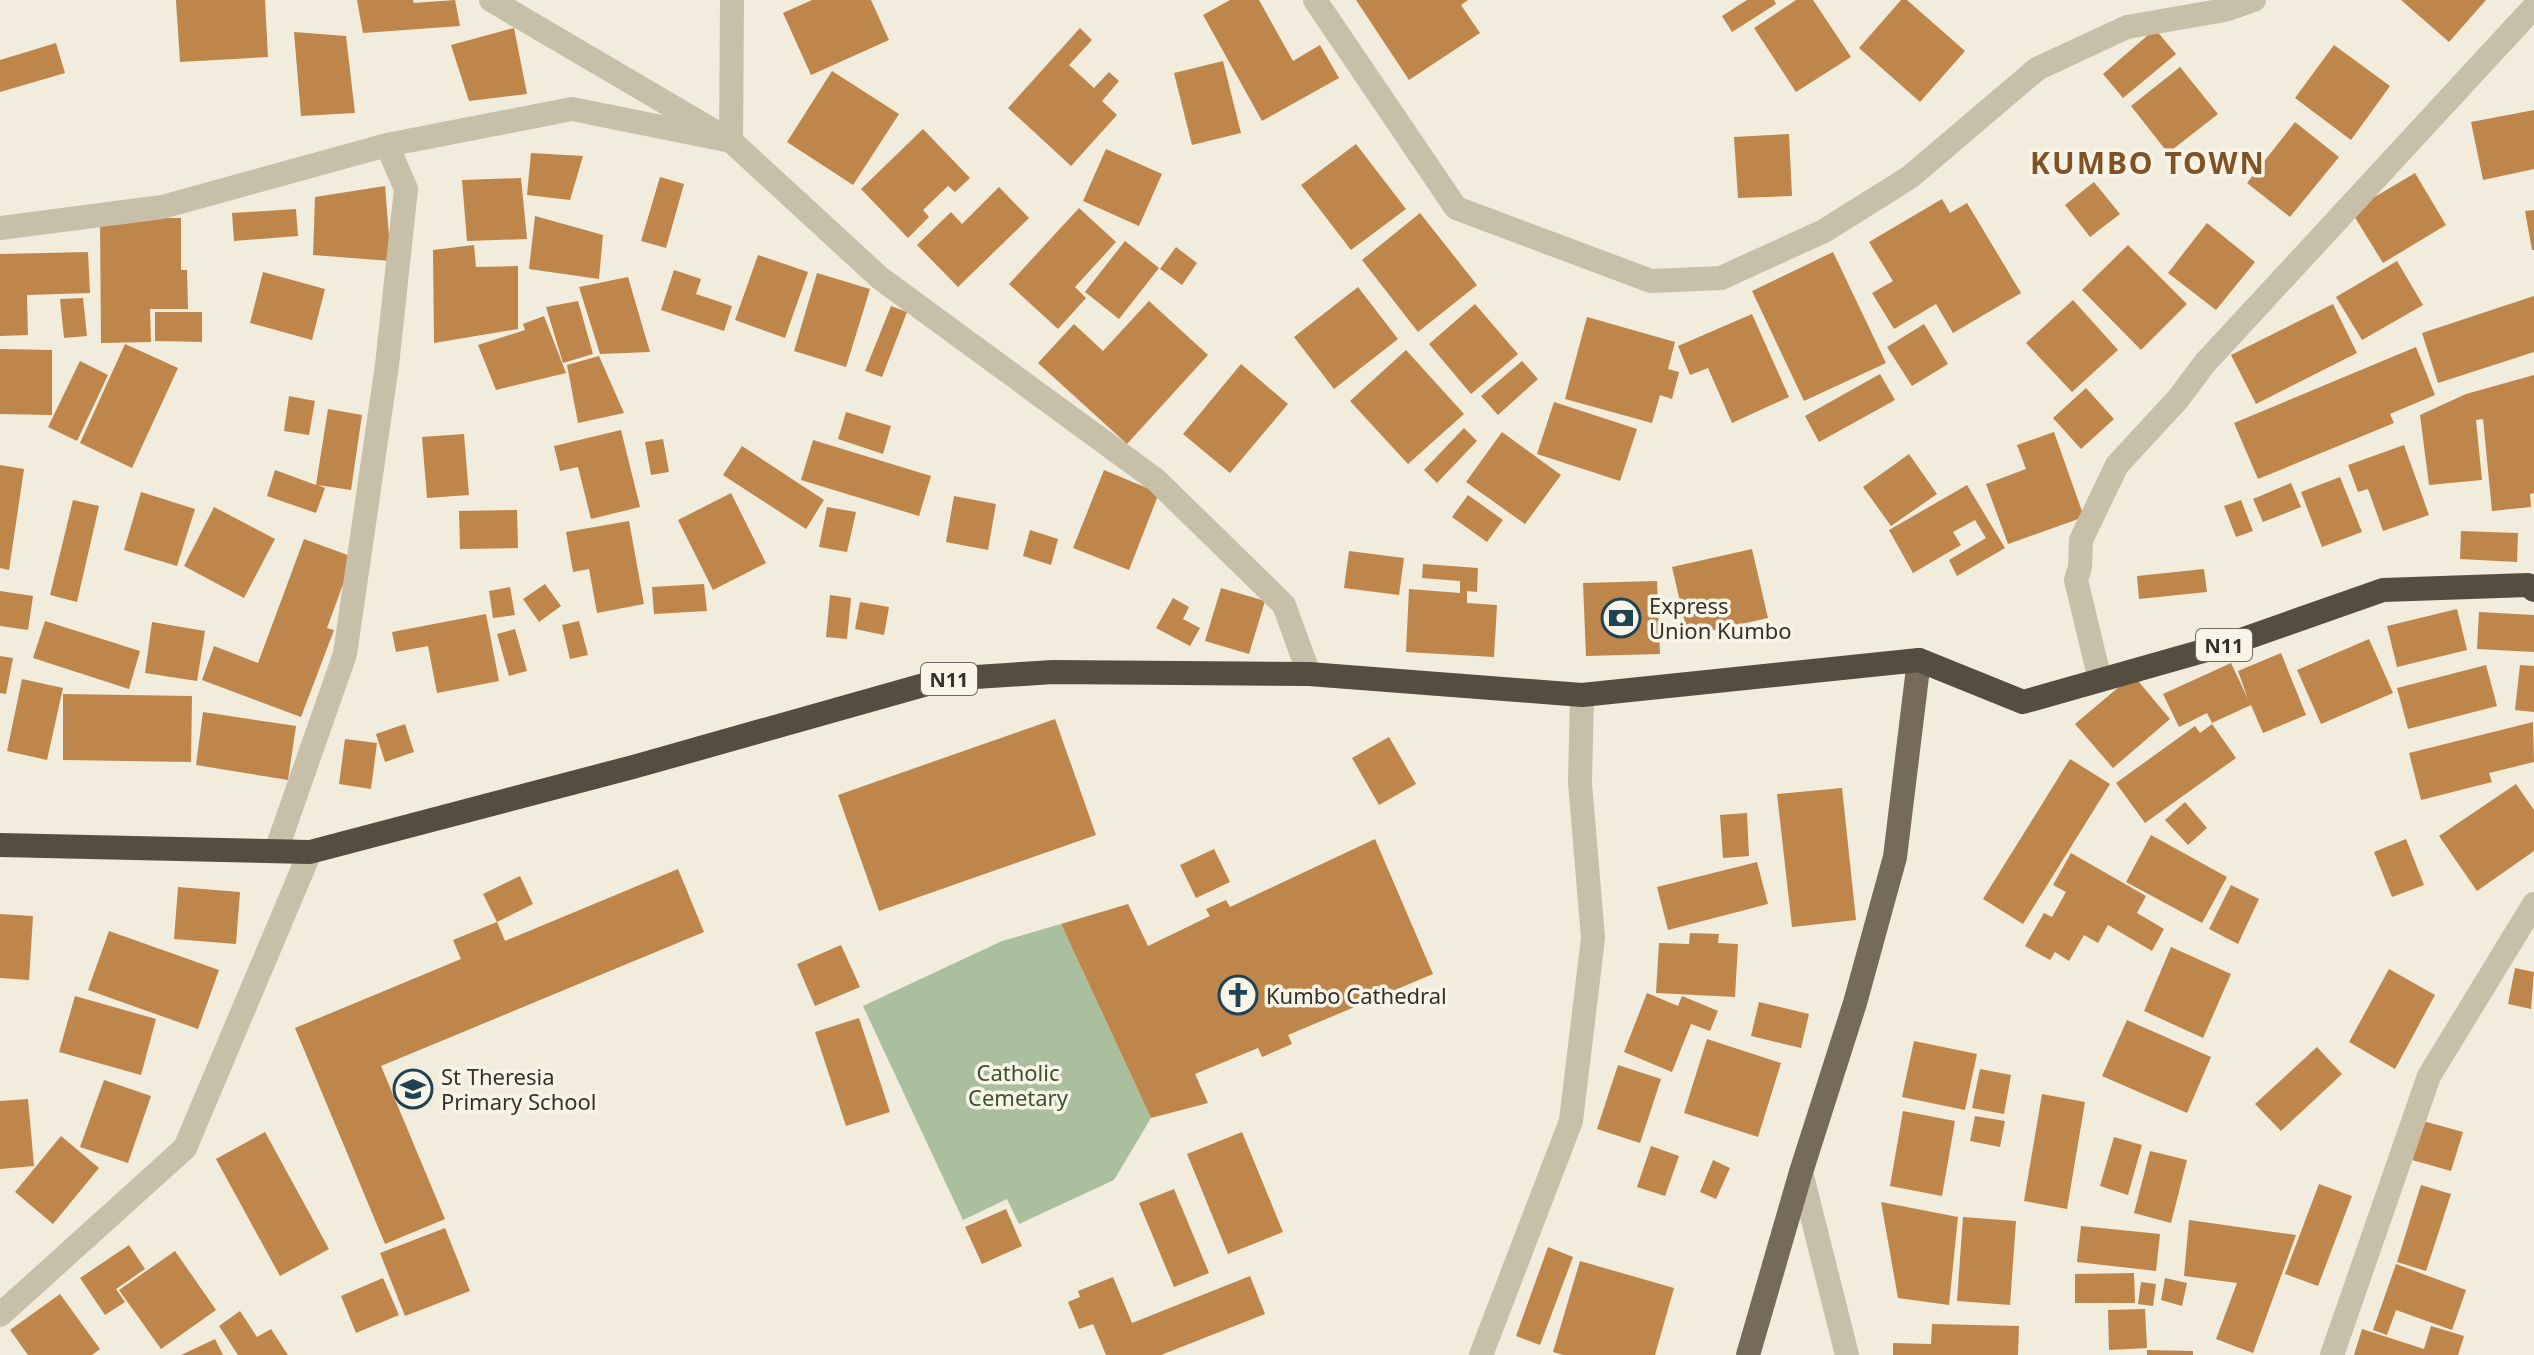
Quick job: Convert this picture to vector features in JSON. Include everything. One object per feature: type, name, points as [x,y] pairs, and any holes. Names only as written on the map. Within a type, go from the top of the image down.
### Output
[{"type":"highway","name":"N11","points":[[0,845],[310,852],[633,767],[945,679],[1053,672],[1309,674],[1582,695],[1919,660],[2023,702],[2235,642],[2383,590],[2532,586]]},
{"type":"main road","points":[[1748,1355],[1801,1172],[1855,1003],[1895,857],[1919,660]]},
{"type":"street","points":[[491,0],[731,141],[880,278],[1156,480],[1284,605],[1309,674]]},
{"type":"street","points":[[731,141],[732,0]]},
{"type":"street","points":[[1315,0],[1456,208],[1651,281],[1721,278],[1824,231],[1910,177],[2037,69],[2127,27],[2225,10],[2254,0]]},
{"type":"street","points":[[2100,680],[2076,580],[2081,540],[2117,465],[2178,399],[2205,363],[2534,7]]},
{"type":"street","points":[[0,228],[162,207],[387,145],[572,109],[731,141]]},
{"type":"street","points":[[276,851],[345,654],[387,365],[406,189],[387,145]]},
{"type":"street","points":[[1481,1355],[1571,1121],[1593,938],[1580,783],[1582,695]]},
{"type":"street","points":[[0,1315],[185,1148],[310,852]]},
{"type":"street","points":[[2332,1355],[2429,1076],[2534,904]]},
{"type":"street","points":[[1801,1172],[1847,1355]]},
{"type":"green space","name":"Catholic Cemetary","points":[[1061,924],[1151,1118],[1114,1180],[1019,1224],[1007,1199],[963,1220],[863,1006],[1002,941]]},
{"type":"building","points":[[176,0],[265,0],[268,57],[180,62]]},
{"type":"building","points":[[357,0],[413,0],[414,3],[455,0],[460,26],[363,33]]},
{"type":"building","points":[[812,0],[871,0],[889,40],[811,75],[783,13]]},
{"type":"building","points":[[1230,0],[1259,0],[1293,61],[1320,45],[1339,78],[1262,121],[1203,15]]},
{"type":"building","points":[[1356,0],[1468,0],[1461,5],[1480,33],[1409,80]]},
{"type":"building","points":[[1747,0],[1774,0],[1776,4],[1732,32],[1722,16]]},
{"type":"building","points":[[1796,0],[1813,0],[1851,57],[1796,92],[1754,28]]},
{"type":"building","points":[[1901,0],[1907,0],[1965,51],[1920,102],[1859,48]]},
{"type":"building","points":[[2401,0],[2486,0],[2449,42]]},
{"type":"building","points":[[514,28],[527,94],[469,101],[451,45]]},
{"type":"building","points":[[1080,28],[1092,40],[1069,65],[1094,88],[1109,72],[1119,81],[1102,101],[1117,115],[1071,166],[1008,108]]},
{"type":"building","points":[[2155,29],[2176,54],[2123,98],[2103,74]]},
{"type":"building","points":[[294,32],[346,36],[355,113],[301,116]]},
{"type":"building","points":[[56,43],[65,73],[0,92],[0,60]]},
{"type":"building","points":[[2334,45],[2390,86],[2351,140],[2295,98]]},
{"type":"building","points":[[1223,61],[1241,133],[1192,145],[1174,73]]},
{"type":"building","points":[[2180,67],[2218,114],[2168,153],[2131,106]]},
{"type":"building","points":[[832,71],[899,114],[853,185],[787,142]]},
{"type":"building","points":[[2534,110],[2534,169],[2483,180],[2471,122]]},
{"type":"building","points":[[2295,122],[2339,157],[2290,217],[2247,183]]},
{"type":"building","points":[[923,129],[970,178],[955,192],[948,186],[923,210],[929,217],[908,238],[861,189]]},
{"type":"building","points":[[1789,134],[1792,196],[1738,198],[1734,137]]},
{"type":"building","points":[[1356,144],[1406,209],[1351,250],[1301,185]]},
{"type":"building","points":[[1106,149],[1162,174],[1139,226],[1083,201]]},
{"type":"building","points":[[531,153],[583,156],[570,200],[527,195]]},
{"type":"building","points":[[2415,173],[2446,225],[2383,263],[2351,211]]},
{"type":"building","points":[[660,177],[684,184],[666,248],[641,241]]},
{"type":"building","points":[[521,178],[527,239],[467,241],[462,180]]},
{"type":"building","points":[[2094,182],[2120,214],[2090,237],[2065,205]]},
{"type":"building","points":[[385,186],[391,261],[313,255],[315,197]]},
{"type":"building","points":[[999,187],[1029,218],[958,287],[917,245],[951,212],[962,224]]},
{"type":"building","points":[[1942,199],[1950,213],[1967,203],[2021,293],[1953,333],[1936,304],[1894,329],[1872,293],[1893,281],[1869,242]]},
{"type":"building","points":[[1079,208],[1116,242],[1075,287],[1086,298],[1058,329],[1009,284]]},
{"type":"building","points":[[296,209],[298,236],[234,241],[232,213]]},
{"type":"building","points":[[2534,210],[2534,250],[2532,250],[2525,211]]},
{"type":"building","points":[[1420,213],[1477,285],[1418,332],[1362,260]]},
{"type":"building","points":[[535,216],[603,235],[599,279],[529,269]]},
{"type":"building","points":[[100,218],[181,218],[181,270],[187,270],[188,309],[150,309],[151,342],[101,343]]},
{"type":"building","points":[[2207,223],[2255,262],[2216,310],[2168,273]]},
{"type":"building","points":[[1125,241],[1159,268],[1119,319],[1085,292]]},
{"type":"building","points":[[474,245],[476,267],[518,266],[518,329],[434,343],[433,250]]},
{"type":"building","points":[[2128,245],[2187,304],[2141,350],[2082,290]]},
{"type":"building","points":[[1176,247],[1197,263],[1182,285],[1160,269]]},
{"type":"building","points":[[88,252],[90,293],[27,295],[28,335],[0,336],[0,254]]},
{"type":"building","points":[[1833,252],[1886,363],[1804,401],[1752,291]]},
{"type":"building","points":[[758,255],[808,272],[785,338],[735,320]]},
{"type":"building","points":[[2397,261],[2423,305],[2362,340],[2336,297]]},
{"type":"building","points":[[674,270],[701,279],[696,294],[732,306],[724,331],[661,310]]},
{"type":"building","points":[[263,272],[325,289],[312,340],[250,323]]},
{"type":"building","points":[[817,273],[870,289],[846,367],[794,351]]},
{"type":"building","points":[[628,277],[650,352],[600,354],[579,287]]},
{"type":"building","points":[[1358,287],[1398,339],[1334,389],[1294,337]]},
{"type":"building","points":[[2534,296],[2534,352],[2438,383],[2422,333]]},
{"type":"building","points":[[83,298],[87,336],[64,338],[60,299]]},
{"type":"building","points":[[2073,300],[2118,350],[2072,392],[2026,343]]},
{"type":"building","points":[[578,301],[593,354],[563,363],[546,307]]},
{"type":"building","points":[[1149,301],[1208,355],[1127,444],[1038,363],[1074,324],[1103,351]]},
{"type":"building","points":[[1475,304],[1518,354],[1471,394],[1429,344]]},
{"type":"building","points":[[2333,304],[2357,353],[2256,404],[2231,355]]},
{"type":"building","points":[[891,306],[907,312],[882,377],[865,371]]},
{"type":"building","points":[[155,312],[202,312],[202,342],[155,341]]},
{"type":"building","points":[[1752,314],[1789,397],[1732,423],[1708,368],[1690,375],[1678,346]]},
{"type":"building","points":[[544,316],[566,373],[496,390],[478,345],[525,330],[523,324]]},
{"type":"building","points":[[1587,317],[1675,342],[1668,369],[1679,372],[1672,399],[1660,395],[1652,423],[1565,399]]},
{"type":"building","points":[[1924,324],[1948,364],[1912,386],[1887,347]]},
{"type":"building","points":[[125,344],[178,368],[132,468],[80,443]]},
{"type":"building","points":[[2416,347],[2435,395],[2390,414],[2394,423],[2258,479],[2234,423]]},
{"type":"building","points":[[0,349],[52,350],[52,415],[0,414]]},
{"type":"building","points":[[1406,350],[1464,414],[1408,464],[1350,401]]},
{"type":"building","points":[[599,356],[624,413],[578,423],[567,365]]},
{"type":"building","points":[[80,361],[108,375],[77,441],[48,427]]},
{"type":"building","points":[[1522,361],[1538,379],[1498,415],[1481,396]]},
{"type":"building","points":[[1241,364],[1288,404],[1230,473],[1183,434]]},
{"type":"building","points":[[1880,374],[1895,400],[1819,442],[1805,416]]},
{"type":"building","points":[[2534,375],[2534,493],[2530,494],[2531,507],[2492,511],[2483,419],[2476,420],[2482,480],[2429,485],[2420,415],[2466,394]]},
{"type":"building","points":[[2086,388],[2114,419],[2081,449],[2053,418]]},
{"type":"building","points":[[289,396],[315,401],[309,435],[284,431]]},
{"type":"building","points":[[1554,402],[1637,429],[1620,481],[1537,454]]},
{"type":"building","points":[[328,409],[362,415],[351,490],[318,485],[325,488],[316,513],[267,496],[275,470],[316,485]]},
{"type":"building","points":[[846,412],[891,426],[883,454],[838,439]]},
{"type":"building","points":[[1464,428],[1477,441],[1437,483],[1424,470]]},
{"type":"building","points":[[621,430],[640,507],[591,519],[578,467],[560,471],[554,446]]},
{"type":"building","points":[[1502,432],[1561,475],[1525,524],[1466,482]]},
{"type":"building","points":[[2054,432],[2084,517],[2008,544],[1986,484],[2026,469],[2017,445]]},
{"type":"building","points":[[464,434],[469,495],[427,498],[422,437]]},
{"type":"building","points":[[663,439],[669,472],[651,475],[645,442]]},
{"type":"building","points":[[813,440],[931,476],[919,516],[801,480]]},
{"type":"building","points":[[2404,445],[2429,515],[2383,531],[2368,489],[2358,492],[2348,465]]},
{"type":"building","points":[[742,446],[824,500],[806,529],[723,475]]},
{"type":"building","points":[[1909,454],[1937,494],[1891,526],[1863,487]]},
{"type":"building","points":[[0,465],[24,469],[9,570],[0,568]]},
{"type":"building","points":[[1104,470],[1159,493],[1129,570],[1073,548]]},
{"type":"building","points":[[2340,477],[2362,532],[2322,547],[2301,492]]},
{"type":"building","points":[[2291,483],[2301,507],[2263,522],[2253,499]]},
{"type":"building","points":[[1967,485],[2005,548],[1957,576],[1949,560],[1986,538],[1975,520],[1953,532],[1961,545],[1913,573],[1889,530]]},
{"type":"building","points":[[141,492],[195,509],[177,566],[124,550]]},
{"type":"building","points":[[731,493],[766,563],[713,590],[678,520]]},
{"type":"building","points":[[1468,495],[1503,520],[1487,542],[1452,517]]},
{"type":"building","points":[[954,496],[996,504],[988,550],[946,542]]},
{"type":"building","points":[[73,500],[99,506],[77,602],[50,595]]},
{"type":"building","points":[[2241,500],[2253,531],[2236,537],[2224,506]]},
{"type":"building","points":[[214,507],[275,539],[244,598],[184,566]]},
{"type":"building","points":[[827,507],[856,512],[847,552],[819,547]]},
{"type":"building","points":[[517,510],[518,548],[460,549],[459,511]]},
{"type":"building","points":[[629,521],[644,604],[597,613],[589,569],[573,572],[566,532]]},
{"type":"building","points":[[1030,530],[1058,539],[1051,565],[1023,556]]},
{"type":"building","points":[[2461,531],[2518,533],[2517,562],[2460,559]]},
{"type":"building","points":[[304,539],[353,557],[327,628],[334,630],[301,717],[202,680],[214,646],[258,663]]},
{"type":"building","points":[[1752,549],[1768,618],[1688,636],[1672,567]]},
{"type":"building","points":[[1349,551],[1404,558],[1399,595],[1344,588]]},
{"type":"building","points":[[1423,564],[1478,568],[1477,592],[1467,591],[1467,603],[1497,605],[1494,657],[1406,652],[1409,589],[1460,593],[1460,581],[1422,578]]},
{"type":"building","points":[[2204,569],[2207,592],[2139,599],[2137,576]]},
{"type":"building","name":"Express Union Kumbo","points":[[1657,581],[1660,654],[1586,656],[1583,583]]},
{"type":"building","points":[[545,584],[561,606],[539,622],[523,599]]},
{"type":"building","points":[[704,584],[707,611],[654,614],[652,587]]},
{"type":"building","points":[[510,587],[515,615],[493,618],[489,591]]},
{"type":"building","points":[[1221,588],[1265,601],[1249,654],[1205,641]]},
{"type":"building","points":[[0,591],[33,596],[28,630],[0,626]]},
{"type":"building","points":[[830,595],[851,598],[847,639],[826,637]]},
{"type":"building","points":[[1173,598],[1189,607],[1183,619],[1200,628],[1190,646],[1156,628]]},
{"type":"building","points":[[860,602],[889,607],[884,635],[855,629]]},
{"type":"building","points":[[2457,609],[2467,650],[2397,667],[2387,626]]},
{"type":"building","points":[[2479,612],[2534,615],[2534,652],[2477,649]]},
{"type":"building","points":[[486,614],[499,681],[437,693],[428,646],[396,652],[392,632]]},
{"type":"building","points":[[45,621],[140,651],[129,689],[33,658]]},
{"type":"building","points":[[579,621],[588,655],[570,659],[562,625]]},
{"type":"building","points":[[152,622],[205,631],[197,681],[145,673]]},
{"type":"building","points":[[515,629],[527,671],[509,676],[497,634]]},
{"type":"building","points":[[2369,639],[2393,693],[2321,724],[2297,670]]},
{"type":"building","points":[[2281,653],[2306,715],[2263,733],[2251,705],[2212,723],[2207,713],[2179,727],[2163,694],[2231,663],[2248,699],[2238,671]]},
{"type":"building","points":[[0,656],[13,658],[6,694],[0,693]]},
{"type":"building","points":[[2486,665],[2497,706],[2408,729],[2397,688]]},
{"type":"building","points":[[2520,665],[2534,666],[2534,712],[2515,710]]},
{"type":"building","points":[[2133,675],[2170,719],[2113,768],[2075,724]]},
{"type":"building","points":[[22,679],[63,688],[47,760],[7,751]]},
{"type":"building","points":[[63,694],[192,696],[191,762],[63,760]]},
{"type":"building","points":[[203,712],[296,726],[288,780],[196,765]]},
{"type":"building","points":[[1055,719],[1096,835],[879,911],[838,795]]},
{"type":"building","points":[[2533,722],[2534,762],[2489,773],[2492,782],[2421,800],[2409,753]]},
{"type":"building","points":[[405,724],[414,752],[385,762],[376,734]]},
{"type":"building","points":[[2212,724],[2236,758],[2145,823],[2116,783],[2195,726],[2200,733]]},
{"type":"building","points":[[1389,737],[1416,784],[1379,805],[1352,758]]},
{"type":"building","points":[[345,739],[377,743],[371,789],[339,784]]},
{"type":"building","points":[[2070,759],[2110,784],[2023,924],[1983,899]]},
{"type":"building","points":[[2516,784],[2534,810],[2534,851],[2477,891],[2439,836]]},
{"type":"building","points":[[1842,788],[1856,920],[1792,927],[1777,794]]},
{"type":"building","points":[[2185,802],[2207,828],[2188,845],[2165,820]]},
{"type":"building","points":[[1747,813],[1749,856],[1723,858],[1720,815]]},
{"type":"building","points":[[2151,835],[2227,877],[2202,923],[2126,882]]},
{"type":"building","name":"Kumbo Cathedral","points":[[1375,839],[1433,974],[1288,1035],[1292,1044],[1262,1057],[1258,1048],[1195,1074],[1208,1103],[1151,1118],[1061,924],[1128,904],[1148,946],[1210,916],[1206,909],[1226,900],[1230,907]]},
{"type":"building","points":[[2406,839],[2424,885],[2392,897],[2374,852]]},
{"type":"building","points":[[1214,849],[1230,882],[1196,898],[1180,865]]},
{"type":"building","points":[[2071,853],[2146,896],[2137,913],[2164,929],[2152,951],[2108,925],[2098,943],[2084,935],[2069,961],[2055,952],[2050,960],[2025,946],[2044,913],[2052,917],[2066,892],[2053,885]]},
{"type":"building","points":[[1757,862],[1768,904],[1668,930],[1657,887]]},
{"type":"building","points":[[678,869],[704,932],[381,1066],[445,1219],[385,1244],[295,1028],[461,959],[453,940],[497,922],[505,941]]},
{"type":"building","points":[[520,876],[533,904],[497,922],[483,894]]},
{"type":"building","points":[[2231,885],[2259,899],[2238,944],[2209,929]]},
{"type":"building","points":[[178,887],[240,892],[236,944],[174,939]]},
{"type":"building","points":[[0,914],[33,916],[29,980],[0,978]]},
{"type":"building","points":[[109,931],[219,970],[198,1029],[88,990]]},
{"type":"building","points":[[1690,933],[1719,934],[1718,943],[1738,944],[1735,997],[1656,993],[1659,943],[1689,944]]},
{"type":"building","points":[[841,945],[860,987],[815,1006],[797,964]]},
{"type":"building","points":[[2171,947],[2231,974],[2203,1038],[2144,1011]]},
{"type":"building","points":[[2515,968],[2534,972],[2531,1009],[2508,1004]]},
{"type":"building","points":[[2389,969],[2435,995],[2395,1069],[2349,1042]]},
{"type":"building","points":[[1647,993],[1678,1006],[1682,996],[1718,1011],[1710,1031],[1691,1024],[1672,1072],[1624,1052]]},
{"type":"building","points":[[75,996],[156,1019],[141,1075],[59,1052]]},
{"type":"building","points":[[1759,1002],[1809,1014],[1801,1048],[1751,1036]]},
{"type":"building","points":[[859,1018],[890,1112],[846,1126],[815,1032]]},
{"type":"building","points":[[2127,1020],[2211,1057],[2187,1113],[2102,1076]]},
{"type":"building","points":[[1707,1039],[1781,1063],[1758,1137],[1684,1113]]},
{"type":"building","points":[[1914,1041],[1977,1054],[1965,1110],[1902,1097]]},
{"type":"building","points":[[2317,1047],[2342,1074],[2281,1131],[2255,1104]]},
{"type":"building","points":[[1618,1065],[1661,1079],[1640,1143],[1597,1129]]},
{"type":"building","points":[[1980,1069],[2011,1075],[2004,1114],[1972,1108]]},
{"type":"building","points":[[104,1080],[151,1096],[128,1163],[80,1147]]},
{"type":"building","points":[[2042,1094],[2085,1102],[2067,1209],[2024,1201]]},
{"type":"building","points":[[28,1099],[34,1166],[0,1169],[0,1101]]},
{"type":"building","points":[[1903,1111],[1955,1121],[1942,1196],[1890,1186]]},
{"type":"building","points":[[1975,1116],[2005,1121],[2000,1147],[1970,1141]]},
{"type":"building","points":[[2423,1121],[2463,1132],[2451,1171],[2412,1160]]},
{"type":"building","points":[[265,1132],[329,1249],[280,1276],[216,1159]]},
{"type":"building","points":[[1242,1132],[1283,1232],[1228,1254],[1187,1154]]},
{"type":"building","points":[[61,1136],[99,1168],[53,1224],[15,1192]]},
{"type":"building","points":[[2114,1137],[2142,1145],[2128,1195],[2100,1186]]},
{"type":"building","points":[[1651,1146],[1679,1156],[1665,1196],[1637,1187]]},
{"type":"building","points":[[2150,1151],[2187,1160],[2171,1223],[2134,1213]]},
{"type":"building","points":[[1713,1160],[1730,1168],[1716,1199],[1700,1192]]},
{"type":"building","points":[[2319,1184],[2352,1196],[2318,1286],[2285,1274]]},
{"type":"building","points":[[2421,1185],[2451,1194],[2426,1271],[2397,1262]]},
{"type":"building","points":[[1174,1189],[1209,1273],[1174,1287],[1139,1203]]},
{"type":"building","points":[[1881,1202],[1958,1217],[1949,1305],[1898,1298]]},
{"type":"building","points":[[1006,1209],[1022,1246],[982,1264],[965,1227]]},
{"type":"building","points":[[1963,1217],[2016,1221],[2010,1305],[1957,1301]]},
{"type":"building","points":[[2189,1220],[2296,1235],[2253,1353],[2216,1339],[2237,1283],[2184,1276]]},
{"type":"building","points":[[2081,1226],[2160,1234],[2156,1271],[2077,1262]]},
{"type":"building","points":[[445,1228],[470,1291],[405,1316],[380,1253]]},
{"type":"building","points":[[129,1245],[145,1269],[116,1289],[125,1302],[105,1315],[80,1278]]},
{"type":"building","points":[[1548,1247],[1573,1257],[1540,1345],[1516,1336]]},
{"type":"building","points":[[175,1251],[216,1310],[161,1349],[119,1290]]},
{"type":"building","points":[[1580,1261],[1674,1288],[1655,1355],[1563,1355],[1553,1352]]},
{"type":"building","points":[[2396,1264],[2466,1290],[2452,1330],[2396,1310],[2387,1335],[2373,1330]]},
{"type":"building","points":[[2134,1273],[2135,1303],[2075,1303],[2075,1274]]},
{"type":"building","points":[[1250,1276],[1265,1314],[1161,1355],[1106,1355],[1093,1324],[1079,1329],[1068,1302],[1080,1297],[1078,1291],[1113,1277],[1132,1323]]},
{"type":"building","points":[[383,1278],[399,1315],[356,1333],[341,1296]]},
{"type":"building","points":[[2165,1278],[2187,1283],[2182,1306],[2161,1300]]},
{"type":"building","points":[[2141,1282],[2156,1284],[2153,1306],[2138,1304]]},
{"type":"building","points":[[60,1294],[100,1349],[92,1355],[28,1355],[10,1330]]},
{"type":"building","points":[[2145,1309],[2147,1348],[2109,1350],[2108,1310]]},
{"type":"building","points":[[240,1311],[257,1337],[271,1329],[288,1355],[238,1355],[219,1326]]},
{"type":"building","points":[[1932,1324],[2019,1326],[2018,1355],[1893,1355],[1893,1343],[1931,1344]]},
{"type":"building","points":[[2431,1326],[2464,1336],[2458,1355],[2354,1355],[2362,1329],[2424,1349]]},
{"type":"building","points":[[215,1339],[223,1355],[181,1355]]},
{"type":"building","points":[[2147,1350],[2193,1351],[2193,1355],[2147,1355]]},
{"type":"place","name":"Express Union Kumbo","points":[[1621,618]]},
{"type":"place","name":"Kumbo Cathedral","points":[[1238,995]]},
{"type":"place","name":"St Theresia Primary School","points":[[413,1089]]},
{"type":"district","name":"KUMBO TOWN","points":[[2148,162]]}]
